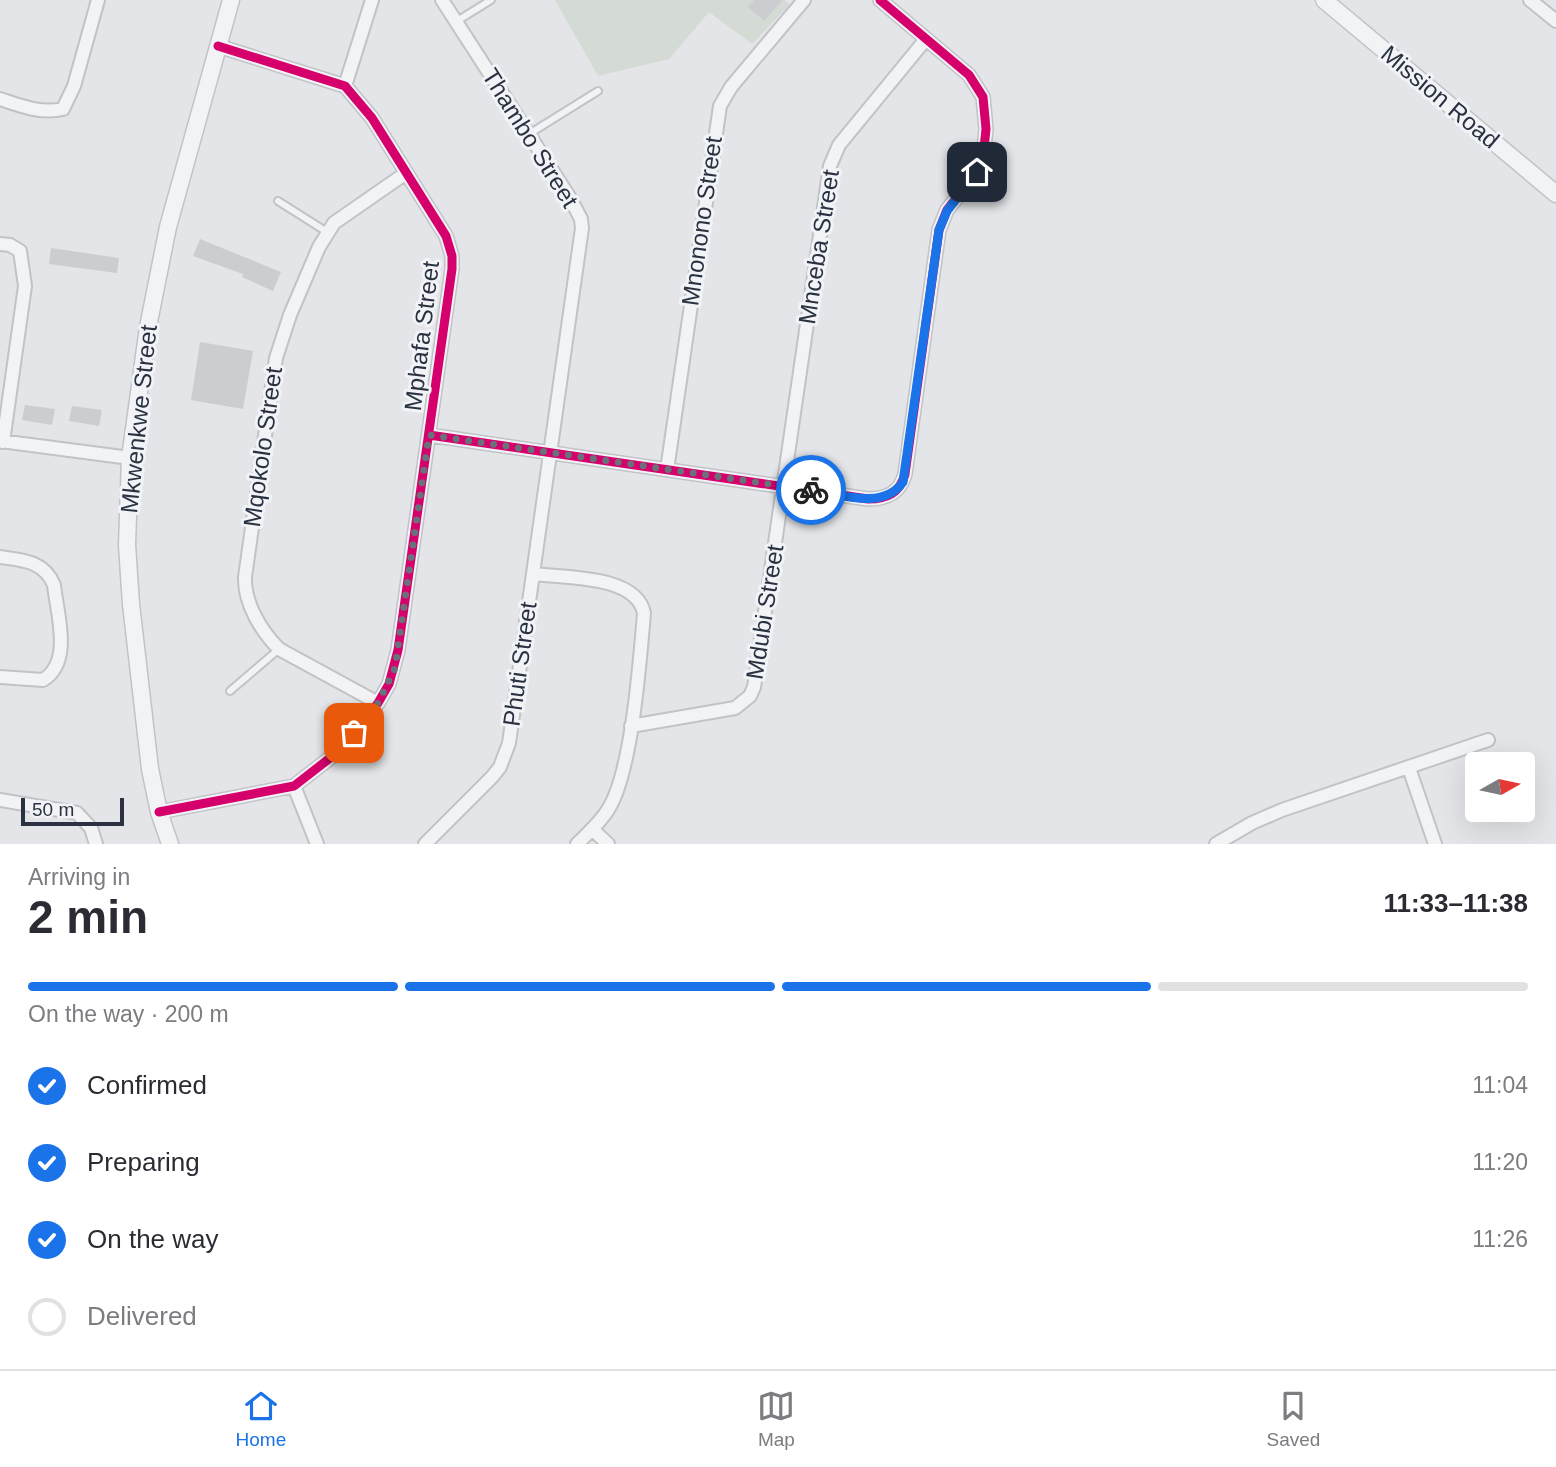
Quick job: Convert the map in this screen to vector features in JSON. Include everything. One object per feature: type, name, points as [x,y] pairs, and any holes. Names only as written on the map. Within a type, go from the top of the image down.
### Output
[{"type":"street","points":[[0,99],[31,109],[63,109],[75,86],[98,0]]},
{"type":"street","name":"Mkwenkwe Street","points":[[170,844],[159,812],[150,769],[131,604],[127,522],[130,458],[156,279],[231,0]]},
{"type":"street","points":[[218,46],[345,86],[372,0]]},
{"type":"street","name":"Thambo Street","points":[[442,0],[577,209],[582,228],[549,454]]},
{"type":"street","name":"Mnonono Street","points":[[667,470],[720,106],[731,87],[804,0]]},
{"type":"street","points":[[429,435],[868,499],[890,496],[898,489],[905,474],[942,220],[977,172],[983,158],[986,129],[983,97],[970,75],[880,0]]},
{"type":"street","name":"Mission Road","points":[[1324,0],[1556,194]]},
{"type":"street","points":[[1530,0],[1554,16]]},
{"type":"street","name":"Mnceba Street","points":[[783,486],[834,153],[926,39]]},
{"type":"street","name":"Mphafa Street","points":[[159,812],[294,786],[339,751],[378,703],[389,684],[398,650],[452,256],[446,236],[372,118],[345,86]]},
{"type":"street","name":"Mqokolo Street","points":[[378,703],[279,649],[270,640],[248,601],[245,577],[279,344],[327,232],[342,215],[406,173]]},
{"type":"street","points":[[0,244],[10,244],[20,251],[25,286],[2,441],[130,458]]},
{"type":"street","name":"Phuti Street","points":[[425,844],[492,777],[505,755],[534,574],[549,454]]},
{"type":"street","name":"Mdubi Street","points":[[631,726],[735,708],[750,696],[757,675],[783,486]]},
{"type":"street","points":[[0,557],[34,563],[50,576],[54,585],[61,649],[55,670],[43,680],[0,677]]},
{"type":"street","points":[[534,574],[622,586],[642,603],[643,629],[631,726],[616,794],[610,807],[577,844]]},
{"type":"street","points":[[1216,844],[1274,813],[1488,740]]},
{"type":"street","points":[[1409,768],[1436,844]]},
{"type":"street","points":[[294,786],[317,844]]},
{"type":"street","points":[[0,800],[77,813],[91,828],[96,844]]},
{"type":"street","points":[[592,829],[608,844]]},
{"type":"lane","points":[[456,21],[491,0]]},
{"type":"lane","points":[[528,134],[598,92]]},
{"type":"lane","points":[[278,201],[327,232]]},
{"type":"lane","points":[[230,691],[279,649]]},
{"type":"shaded area","points":[[555,0],[784,0],[790,4],[752,44],[709,12],[669,59],[598,76]]},
{"type":"building","points":[[754,0],[783,0],[764,21],[748,7]]},
{"type":"building","points":[[200,239],[281,272],[273,291],[242,277],[243,274],[193,256]]},
{"type":"building","points":[[51,248],[119,258],[117,273],[49,264]]},
{"type":"building","points":[[200,342],[253,351],[243,409],[191,400]]},
{"type":"building","points":[[25,405],[55,409],[52,425],[22,420]]},
{"type":"building","points":[[72,406],[102,410],[99,426],[69,421]]},
{"type":"cycle path","points":[[429,435],[868,499],[892,494],[900,486],[905,474],[939,230],[947,210],[977,172],[983,158],[986,129],[983,97],[969,75],[880,0]]},
{"type":"cycle path","points":[[159,812],[294,786],[339,751],[378,703],[389,684],[398,650],[452,269],[452,256],[446,236],[372,118],[345,86],[218,46]]},
{"type":"way so far","points":[[354,733],[378,703],[395,668],[429,435],[811,490]]},
{"type":"route","points":[[811,490],[879,499],[890,496],[903,482],[939,230],[947,211],[977,172]]}]
